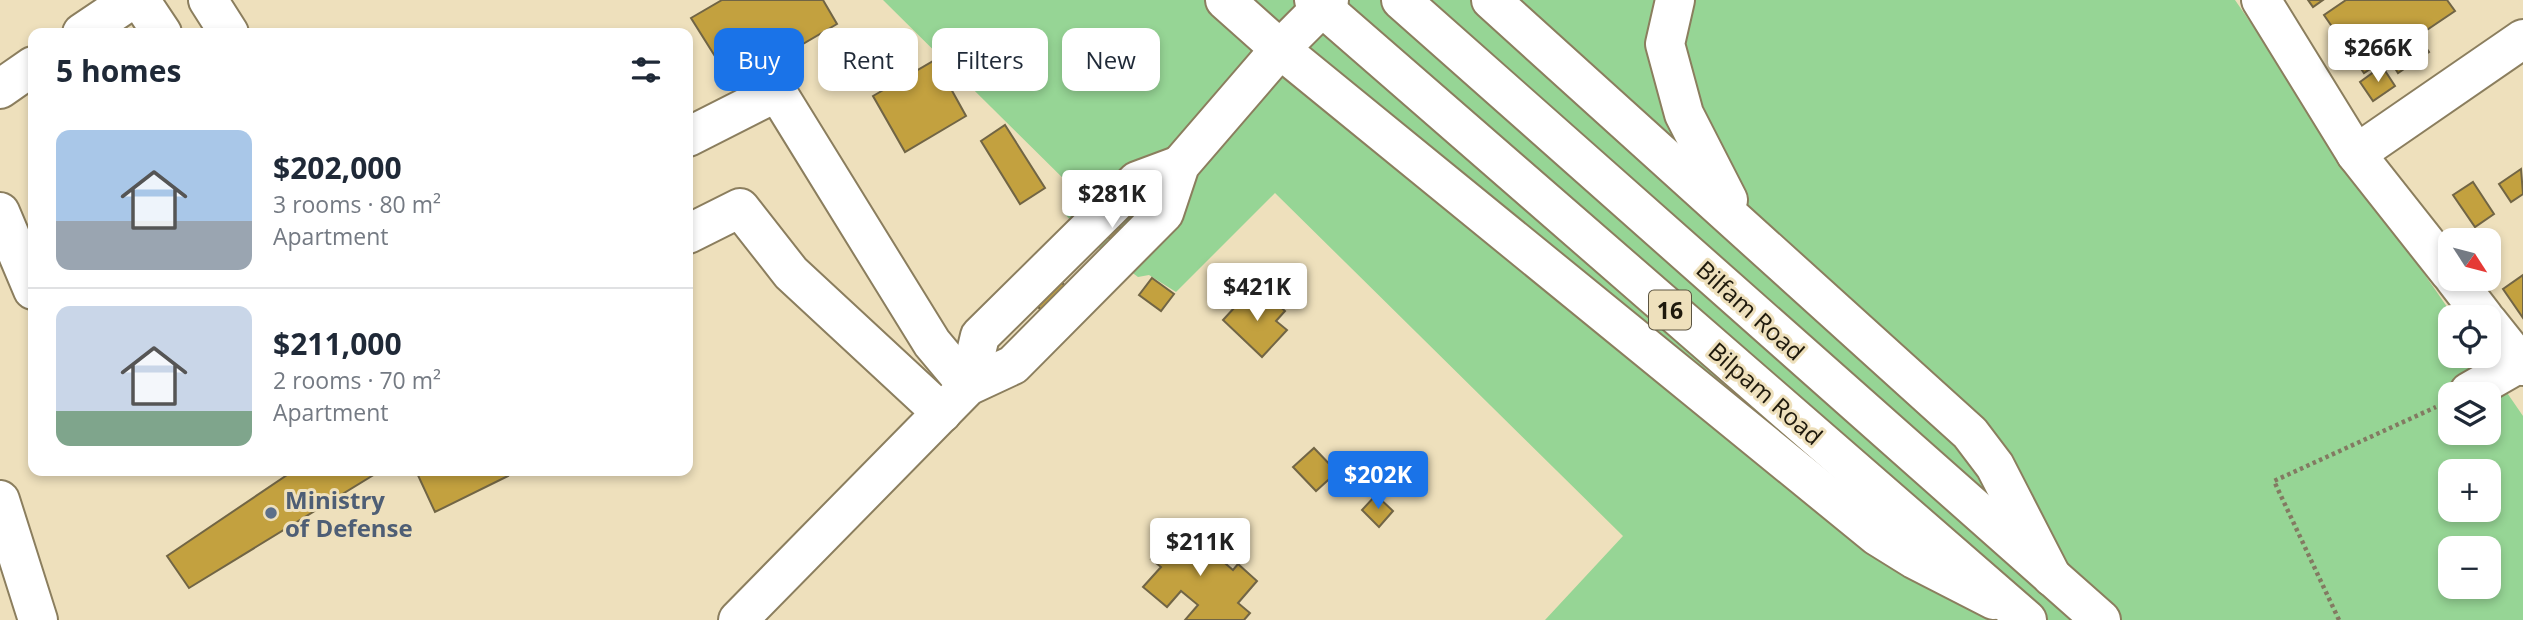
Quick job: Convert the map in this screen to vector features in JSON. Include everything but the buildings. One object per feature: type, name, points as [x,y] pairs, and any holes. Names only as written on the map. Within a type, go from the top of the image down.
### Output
[{"type":"street","points":[[89,28],[131,0]]},
{"type":"street","points":[[140,0],[159,28]]},
{"type":"street","points":[[208,0],[226,28]]},
{"type":"street","points":[[1225,0],[1280,49],[1877,536],[1914,559],[2024,617]]},
{"type":"street","name":"Bilfam Road","points":[[1401,0],[2101,620]]},
{"type":"street","points":[[1491,0],[1970,433],[1996,466],[2053,579]]},
{"type":"street","points":[[1675,0],[1665,44],[1684,114],[1738,221]]},
{"type":"street","points":[[2261,0],[2356,154],[2438,258]]},
{"type":"street","points":[[738,620],[968,386],[980,336],[1138,181],[1180,165],[1322,2]]},
{"type":"street","name":"Bilpam Road","points":[[1322,2],[2024,617]]},
{"type":"street","points":[[2356,154],[2523,39]]},
{"type":"street","points":[[0,89],[28,69]]},
{"type":"street","points":[[693,134],[778,92],[932,343],[968,386]]},
{"type":"street","points":[[693,232],[740,208],[791,273],[942,412]]},
{"type":"street","points":[[0,212],[28,278]]},
{"type":"street","points":[[2464,291],[2475,305]]},
{"type":"street","points":[[2486,382],[2522,363],[2501,338]]},
{"type":"street","points":[[0,499],[38,620]]},
{"type":"path","points":[[2339,620],[2274,481],[2438,406]]},
{"type":"green space","points":[[883,0],[2235,0],[2446,305],[2438,305],[2438,368],[2490,368],[2500,382],[2438,382],[2438,445],[2501,445],[2501,384],[2523,416],[2523,620],[1545,620],[1623,536],[1275,193],[1176,292],[1149,275],[1138,277],[1086,238],[1064,213],[1080,195],[975,91],[1048,91],[1048,28],[932,28],[932,49],[918,35],[918,28],[911,28]]},
{"type":"place","name":"Ministry of Defense","points":[[271,513]]}]
